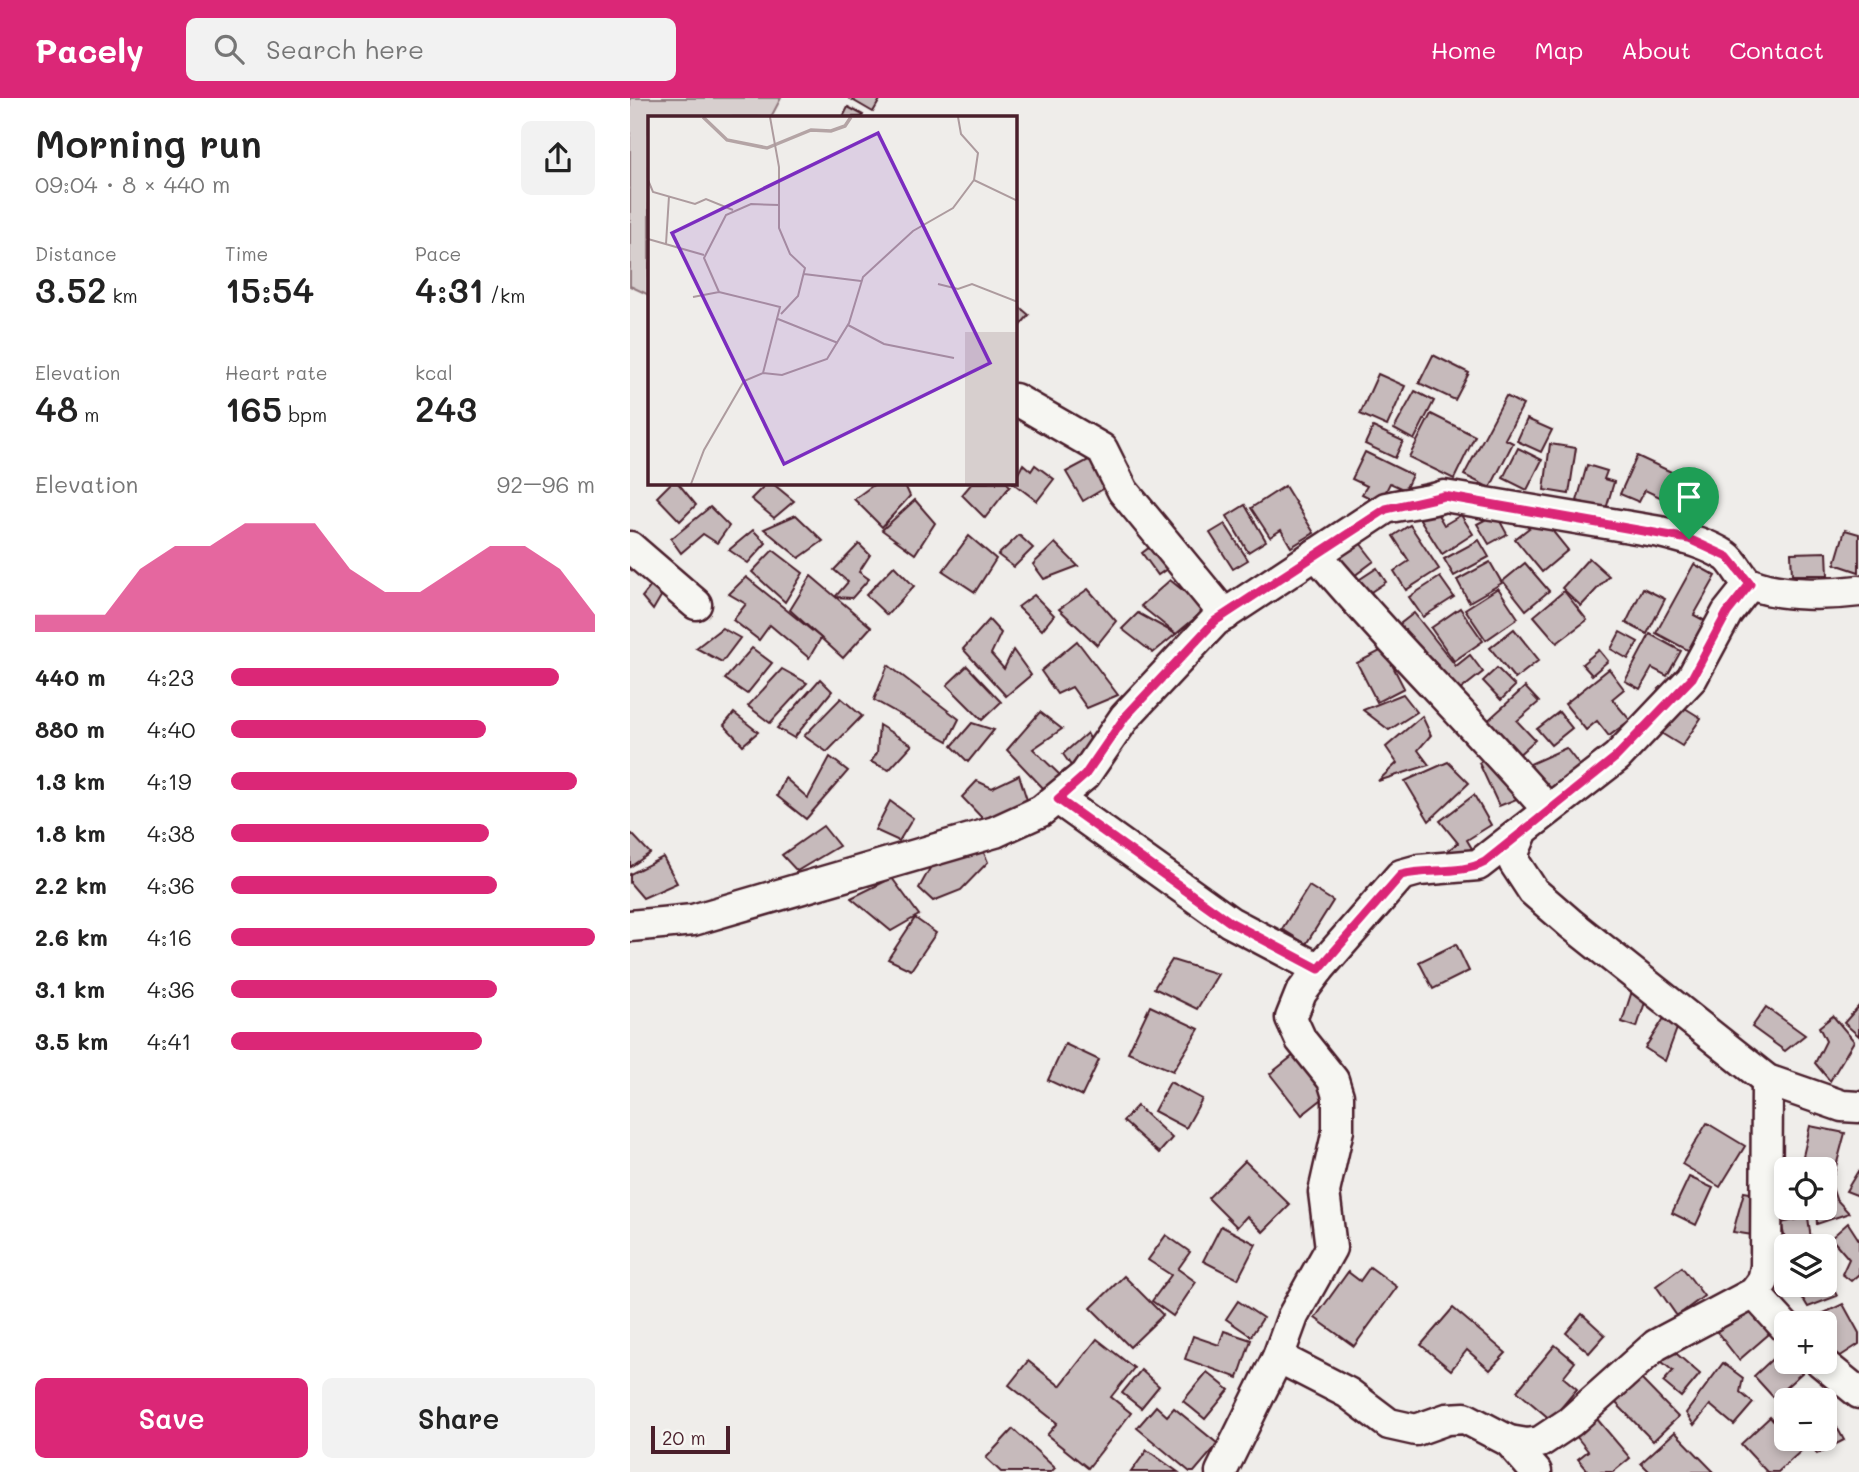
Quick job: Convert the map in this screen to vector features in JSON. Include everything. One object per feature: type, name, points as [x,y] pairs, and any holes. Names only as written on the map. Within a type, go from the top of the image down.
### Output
[{"type":"street","points":[[1017,400],[1102,449],[1123,491],[1224,615]]},
{"type":"street","points":[[630,926],[693,920],[995,832],[1029,817],[1058,799],[1085,775],[1125,717],[1169,667],[1224,615],[1386,509],[1444,496],[1689,539],[1728,557],[1750,584],[1791,593],[1832,595],[1859,591]]},
{"type":"street","points":[[630,547],[696,604]]},
{"type":"street","points":[[1316,554],[1368,616],[1480,730],[1548,810]]},
{"type":"street","points":[[1221,1472],[1278,1357],[1293,1316],[1331,1248],[1324,1192],[1338,1130],[1338,1096],[1333,1080],[1301,1040],[1291,1018],[1301,993],[1401,875],[1419,870],[1478,865],[1616,757],[1692,678],[1727,613],[1750,584]]},
{"type":"street","points":[[1058,799],[1230,922],[1319,969]]},
{"type":"street","points":[[1523,830],[1514,851],[1514,863],[1533,891],[1767,1080],[1843,1106],[1859,1107]]},
{"type":"street","points":[[1278,1357],[1330,1382],[1389,1423],[1416,1430],[1447,1419],[1465,1418],[1508,1441],[1527,1444],[1552,1435],[1656,1345],[1754,1293],[1763,1282],[1766,1267],[1767,1080]]},
{"type":"street","points":[[1754,1293],[1774,1315]]},
{"type":"street","points":[[1836,1374],[1859,1393]]},
{"type":"street","points":[[1508,1441],[1536,1472]]},
{"type":"shaded area","points":[[630,98],[781,98],[772,116],[648,116],[648,295],[630,286]]},
{"type":"building","points":[[849,98],[881,98],[873,112]]},
{"type":"building","points":[[848,107],[863,115],[862,116],[844,116]]},
{"type":"building","points":[[1017,305],[1029,315],[1017,329]]},
{"type":"building","points":[[1433,355],[1469,373],[1455,400],[1419,383]]},
{"type":"building","points":[[1378,374],[1405,386],[1387,426],[1360,414]]},
{"type":"building","points":[[1415,391],[1434,401],[1414,440],[1394,429]]},
{"type":"building","points":[[1506,396],[1523,405],[1505,439],[1513,443],[1490,488],[1464,475]]},
{"type":"building","points":[[1431,414],[1475,436],[1454,479],[1409,457]]},
{"type":"building","points":[[1527,419],[1552,430],[1541,452],[1517,441]]},
{"type":"building","points":[[1373,427],[1403,441],[1395,458],[1365,444]]},
{"type":"building","points":[[1550,444],[1576,448],[1569,494],[1544,490]]},
{"type":"building","points":[[1518,448],[1542,460],[1527,490],[1503,478]]},
{"type":"building","points":[[1365,452],[1412,475],[1405,490],[1390,483],[1380,503],[1362,494],[1367,486],[1352,479]]},
{"type":"building","points":[[1637,456],[1695,483],[1683,508],[1645,490],[1639,502],[1620,494]]},
{"type":"building","points":[[1094,457],[1110,485],[1083,501],[1066,472]]},
{"type":"building","points":[[1023,464],[1031,471],[1035,465],[1054,479],[1037,501],[1016,485]]},
{"type":"building","points":[[1587,465],[1607,471],[1604,479],[1614,482],[1606,509],[1577,501]]},
{"type":"building","points":[[669,485],[680,485],[696,505],[680,521],[657,497]]},
{"type":"building","points":[[765,485],[774,485],[794,501],[774,518],[751,499]]},
{"type":"building","points":[[873,485],[905,485],[910,496],[882,527],[854,499]]},
{"type":"building","points":[[970,485],[1010,486],[985,518],[962,495]]},
{"type":"building","points":[[1285,486],[1314,533],[1291,547],[1281,530],[1270,537],[1251,508]]},
{"type":"building","points":[[915,500],[935,523],[915,554],[882,530]]},
{"type":"building","points":[[1245,505],[1266,541],[1248,552],[1227,516]]},
{"type":"building","points":[[1433,506],[1444,525],[1461,515],[1473,534],[1442,554],[1418,516]]},
{"type":"building","points":[[710,507],[729,526],[717,543],[703,534],[681,553],[671,539]]},
{"type":"building","points":[[1496,514],[1507,534],[1489,544],[1477,524]]},
{"type":"building","points":[[796,515],[823,541],[799,558],[764,529]]},
{"type":"building","points":[[1542,518],[1568,550],[1542,572],[1515,539]]},
{"type":"building","points":[[1225,524],[1248,560],[1233,569],[1210,533]]},
{"type":"building","points":[[1410,525],[1439,569],[1406,590],[1394,571],[1409,561],[1393,536]]},
{"type":"building","points":[[753,530],[766,543],[748,563],[729,550]]},
{"type":"building","points":[[1845,530],[1859,534],[1859,572],[1835,564]]},
{"type":"building","points":[[1019,535],[1033,548],[1014,567],[998,555]]},
{"type":"building","points":[[969,536],[996,559],[975,592],[943,571]]},
{"type":"building","points":[[1357,539],[1374,561],[1346,582],[1328,560]]},
{"type":"building","points":[[1479,540],[1489,557],[1454,576],[1444,559]]},
{"type":"building","points":[[1158,541],[1174,564],[1158,575],[1142,553]]},
{"type":"building","points":[[1055,543],[1078,566],[1044,579],[1033,564]]},
{"type":"building","points":[[859,544],[870,555],[859,572],[869,579],[852,598],[835,597],[848,582],[834,570]]},
{"type":"building","points":[[773,550],[803,573],[785,602],[752,572]]},
{"type":"building","points":[[1827,552],[1828,575],[1792,575],[1791,553]]},
{"type":"building","points":[[1589,558],[1609,576],[1581,606],[1562,588]]},
{"type":"building","points":[[1490,562],[1502,583],[1469,602],[1457,580]]},
{"type":"building","points":[[1525,563],[1549,591],[1526,610],[1503,581]]},
{"type":"building","points":[[1694,564],[1716,576],[1694,615],[1711,624],[1695,654],[1656,633]]},
{"type":"building","points":[[668,565],[663,593],[653,610],[642,597]]},
{"type":"building","points":[[894,566],[914,586],[887,615],[866,595]]},
{"type":"building","points":[[1377,568],[1386,582],[1363,597],[1354,583]]},
{"type":"building","points":[[811,576],[871,627],[843,658],[790,610]]},
{"type":"building","points":[[746,577],[821,638],[809,658],[770,625],[759,640],[733,620],[746,604],[729,594]]},
{"type":"building","points":[[1440,577],[1454,597],[1423,617],[1409,597]]},
{"type":"building","points":[[1170,580],[1206,609],[1176,634],[1141,606]]},
{"type":"building","points":[[1498,588],[1518,618],[1486,640],[1465,609]]},
{"type":"building","points":[[1643,588],[1665,599],[1647,634],[1626,623]]},
{"type":"building","points":[[1088,589],[1116,621],[1097,645],[1059,609]]},
{"type":"building","points":[[1564,591],[1587,620],[1557,643],[1534,616]]},
{"type":"building","points":[[1034,595],[1054,615],[1042,630],[1018,607]]},
{"type":"building","points":[[1460,608],[1483,641],[1454,661],[1431,628]]},
{"type":"building","points":[[1138,613],[1176,634],[1153,653],[1122,629]]},
{"type":"building","points":[[1414,613],[1456,666],[1470,655],[1483,672],[1450,698],[1396,627]]},
{"type":"building","points":[[989,620],[1001,633],[991,654],[1004,669],[1013,650],[1031,675],[1006,696],[963,649]]},
{"type":"building","points":[[722,628],[740,638],[722,662],[696,648]]},
{"type":"building","points":[[1514,629],[1539,660],[1515,679],[1490,648]]},
{"type":"building","points":[[1620,632],[1638,642],[1628,659],[1611,649]]},
{"type":"building","points":[[1650,634],[1681,651],[1667,676],[1652,668],[1640,689],[1625,681]]},
{"type":"building","points":[[1077,641],[1118,695],[1087,708],[1072,687],[1057,694],[1041,671]]},
{"type":"building","points":[[752,648],[772,663],[747,694],[725,679]]},
{"type":"building","points":[[1384,649],[1404,688],[1377,702],[1357,663]]},
{"type":"building","points":[[1599,650],[1608,661],[1592,675],[1582,664]]},
{"type":"building","points":[[888,665],[959,719],[948,741],[874,700]]},
{"type":"building","points":[[967,666],[1001,702],[982,720],[947,685]]},
{"type":"building","points":[[1497,668],[1515,686],[1501,700],[1483,681]]},
{"type":"building","points":[[782,669],[807,683],[770,723],[748,706]]},
{"type":"building","points":[[1609,669],[1624,689],[1612,699],[1630,720],[1609,736],[1597,721],[1586,730],[1565,704]]},
{"type":"building","points":[[820,679],[832,691],[794,738],[777,728]]},
{"type":"building","points":[[1525,687],[1539,702],[1517,721],[1535,740],[1515,758],[1484,724]]},
{"type":"building","points":[[1403,694],[1417,712],[1389,730],[1363,710]]},
{"type":"building","points":[[841,698],[862,716],[827,752],[804,736]]},
{"type":"building","points":[[1680,705],[1701,718],[1682,746],[1661,733]]},
{"type":"building","points":[[1040,712],[1062,729],[1033,749],[1061,776],[1045,790],[1007,750]]},
{"type":"building","points":[[1559,712],[1572,728],[1551,745],[1537,729]]},
{"type":"building","points":[[734,713],[758,732],[743,745],[724,725]]},
{"type":"building","points":[[1422,716],[1431,735],[1418,750],[1429,765],[1378,781],[1397,763],[1386,747]]},
{"type":"building","points":[[972,723],[994,730],[968,762],[952,746]]},
{"type":"building","points":[[879,725],[912,745],[889,770],[871,762],[877,753]]},
{"type":"building","points":[[1087,733],[1097,752],[1079,777],[1063,754]]},
{"type":"building","points":[[1566,748],[1583,770],[1548,794],[1528,765]]},
{"type":"building","points":[[1497,752],[1519,798],[1499,806],[1479,763]]},
{"type":"building","points":[[830,757],[848,771],[806,819],[777,796],[785,778],[808,798]]},
{"type":"building","points":[[1448,762],[1469,783],[1429,821],[1405,781]]},
{"type":"building","points":[[1019,775],[1027,800],[984,820],[962,797],[977,781],[992,788]]},
{"type":"building","points":[[1474,795],[1491,825],[1467,840],[1478,859],[1465,864],[1448,850],[1458,843],[1440,821]]},
{"type":"building","points":[[890,801],[913,818],[899,841],[875,830]]},
{"type":"building","points":[[823,826],[839,846],[797,871],[782,855]]},
{"type":"building","points":[[630,835],[650,853],[630,867]]},
{"type":"building","points":[[979,841],[988,862],[961,890],[933,901],[919,888],[934,861]]},
{"type":"building","points":[[663,857],[677,883],[643,898],[630,883],[630,874]]},
{"type":"building","points":[[892,878],[919,915],[891,931],[851,898]]},
{"type":"building","points":[[1309,886],[1333,901],[1306,944],[1282,929]]},
{"type":"building","points":[[915,918],[936,933],[911,970],[888,959]]},
{"type":"building","points":[[1456,944],[1469,971],[1433,989],[1419,962]]},
{"type":"building","points":[[1172,960],[1218,974],[1197,1009],[1154,988]]},
{"type":"building","points":[[1632,991],[1647,996],[1637,1027],[1622,1022]]},
{"type":"building","points":[[1150,1006],[1199,1029],[1173,1071],[1128,1052]]},
{"type":"building","points":[[1859,1006],[1859,1036],[1844,1023]]},
{"type":"building","points":[[1766,1007],[1805,1035],[1785,1051],[1752,1027]]},
{"type":"building","points":[[1666,1015],[1679,1023],[1665,1061],[1645,1048]]},
{"type":"building","points":[[1833,1016],[1854,1041],[1830,1081],[1815,1063],[1826,1041],[1819,1027]]},
{"type":"building","points":[[1065,1044],[1099,1060],[1082,1096],[1048,1080]]},
{"type":"building","points":[[1294,1055],[1326,1096],[1302,1115],[1270,1074]]},
{"type":"building","points":[[1170,1082],[1202,1099],[1186,1128],[1154,1111]]},
{"type":"building","points":[[1137,1106],[1172,1138],[1159,1153],[1123,1121]]},
{"type":"building","points":[[1707,1123],[1745,1146],[1720,1187],[1682,1164]]},
{"type":"building","points":[[1810,1126],[1845,1133],[1837,1163],[1837,1157],[1803,1157]]},
{"type":"building","points":[[1245,1161],[1290,1205],[1263,1232],[1247,1216],[1237,1227],[1208,1198]]},
{"type":"building","points":[[1859,1172],[1859,1196],[1846,1191]]},
{"type":"building","points":[[1689,1177],[1713,1188],[1696,1225],[1672,1213]]},
{"type":"building","points":[[1744,1192],[1767,1196],[1759,1236],[1733,1232]]},
{"type":"building","points":[[1837,1200],[1849,1213],[1837,1217]]},
{"type":"building","points":[[1808,1220],[1810,1234],[1784,1234],[1781,1223]]},
{"type":"building","points":[[1848,1223],[1859,1240],[1859,1274],[1851,1281],[1842,1274],[1849,1259],[1837,1245],[1836,1234]]},
{"type":"building","points":[[1221,1226],[1256,1244],[1238,1279],[1203,1261]]},
{"type":"building","points":[[1166,1235],[1190,1252],[1178,1269],[1196,1282],[1173,1316],[1152,1301],[1171,1275],[1148,1260]]},
{"type":"building","points":[[1370,1267],[1397,1287],[1354,1346],[1315,1318],[1348,1272],[1360,1281]]},
{"type":"building","points":[[1682,1267],[1704,1296],[1677,1316],[1656,1286]]},
{"type":"building","points":[[1124,1276],[1163,1315],[1130,1347],[1091,1308]]},
{"type":"building","points":[[1802,1297],[1834,1297],[1808,1307]]},
{"type":"building","points":[[1238,1301],[1263,1318],[1251,1336],[1226,1319]]},
{"type":"building","points":[[1843,1304],[1859,1333],[1859,1344],[1837,1358],[1837,1311],[1828,1311]]},
{"type":"building","points":[[1747,1305],[1769,1334],[1739,1360],[1714,1328]]},
{"type":"building","points":[[1453,1308],[1506,1353],[1490,1370],[1467,1350],[1451,1370],[1421,1345]]},
{"type":"building","points":[[1582,1314],[1605,1335],[1589,1353],[1566,1333]]},
{"type":"building","points":[[1224,1331],[1251,1340],[1238,1378],[1185,1359],[1193,1336],[1219,1345]]},
{"type":"building","points":[[1097,1339],[1134,1368],[1111,1397],[1131,1413],[1088,1468],[1047,1435],[1057,1423],[1009,1385],[1028,1361],[1060,1386]]},
{"type":"building","points":[[1555,1345],[1575,1362],[1563,1377],[1577,1389],[1551,1420],[1517,1391]]},
{"type":"building","points":[[1671,1349],[1700,1374],[1681,1397],[1663,1382],[1673,1371],[1661,1361]]},
{"type":"building","points":[[1774,1357],[1774,1374],[1801,1374],[1785,1388],[1774,1388],[1774,1398],[1754,1376]]},
{"type":"building","points":[[1723,1363],[1743,1378],[1740,1392],[1753,1403],[1734,1425],[1710,1405],[1694,1425],[1686,1413]]},
{"type":"building","points":[[1141,1370],[1159,1386],[1141,1408],[1122,1393]]},
{"type":"building","points":[[1207,1372],[1229,1390],[1205,1419],[1183,1401]]},
{"type":"building","points":[[1638,1376],[1678,1417],[1653,1441],[1613,1400]]},
{"type":"building","points":[[1156,1406],[1167,1416],[1174,1408],[1218,1444],[1194,1472],[1190,1472],[1137,1428]]},
{"type":"building","points":[[1770,1417],[1774,1422],[1774,1451],[1801,1451],[1778,1472],[1767,1472],[1741,1444]]},
{"type":"building","points":[[1597,1419],[1630,1458],[1613,1472],[1589,1472],[1578,1459],[1588,1451],[1576,1436]]},
{"type":"building","points":[[1837,1427],[1844,1440],[1837,1444]]},
{"type":"building","points":[[1013,1429],[1055,1468],[1051,1472],[1001,1472],[986,1458]]},
{"type":"building","points":[[1675,1432],[1714,1472],[1650,1472],[1641,1463]]},
{"type":"building","points":[[1147,1450],[1178,1472],[1131,1472]]},
{"type":"route","points":[[1444,496],[1689,539],[1728,557],[1750,584],[1727,613],[1692,678],[1616,757],[1489,860],[1467,868],[1419,870],[1401,875],[1319,969],[1230,922],[1058,799],[1085,775],[1125,717],[1215,621],[1269,583],[1386,509],[1444,496]]}]
